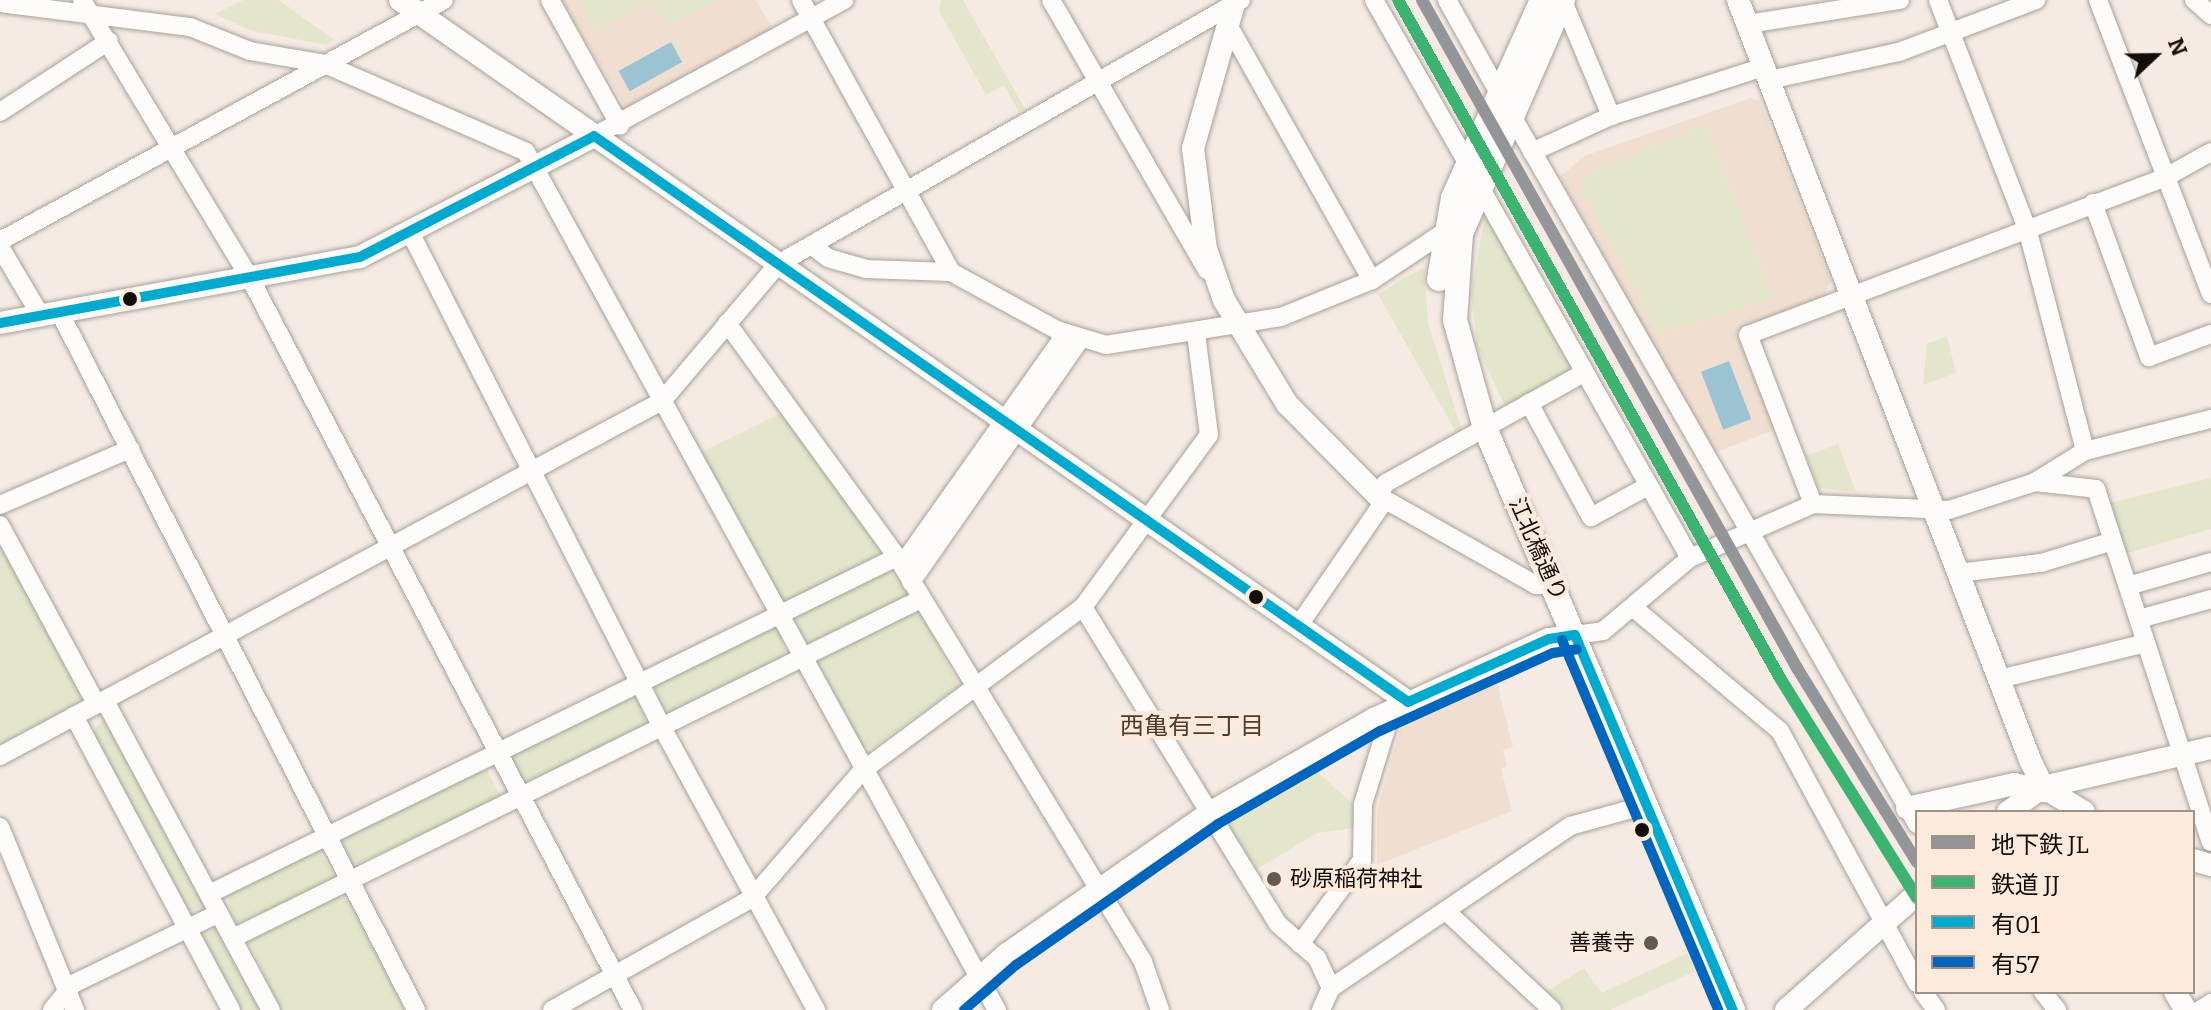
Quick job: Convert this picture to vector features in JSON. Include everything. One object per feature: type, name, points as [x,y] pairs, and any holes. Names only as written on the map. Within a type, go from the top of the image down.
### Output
[{"type":"main road","name":"江北橋通り","points":[[1542,0],[1468,164],[1443,233],[1445,337],[1733,1010]]},
{"type":"main road","name":"江北橋通り","points":[[1473,398],[1453,293],[1461,233],[1563,0]]},
{"type":"street","points":[[400,0],[1299,625],[1400,706]]},
{"type":"street","points":[[416,1010],[130,449],[51,314],[0,244],[444,0]]},
{"type":"street","points":[[550,0],[620,126]]},
{"type":"street","points":[[801,0],[951,272]]},
{"type":"street","points":[[0,323],[331,266],[412,236],[594,136],[620,126],[844,0]]},
{"type":"street","points":[[1051,0],[1240,327],[1309,433],[1381,498],[1536,585],[1553,585]]},
{"type":"street","points":[[1374,0],[1468,164]]},
{"type":"street","points":[[1447,0],[1499,93]]},
{"type":"street","points":[[1563,0],[1611,116]]},
{"type":"street","points":[[1738,0],[1999,679],[2043,787],[2058,810]]},
{"type":"street","points":[[1748,24],[1900,0]]},
{"type":"street","points":[[1938,0],[2027,228],[2085,451]]},
{"type":"street","points":[[1532,152],[1611,116],[1767,74],[1952,33],[2036,0]]},
{"type":"street","points":[[2098,0],[2166,177],[2203,246],[2211,294]]},
{"type":"street","points":[[2194,0],[2211,15]]},
{"type":"street","points":[[0,3],[87,8],[190,27],[250,51],[325,64],[520,147],[536,167],[862,771],[997,1010]]},
{"type":"street","points":[[0,756],[662,401],[778,264],[1097,81],[1234,7]]},
{"type":"street","points":[[1234,7],[1372,280]]},
{"type":"street","points":[[1217,286],[1191,170],[1234,7]]},
{"type":"street","points":[[87,8],[251,280],[517,798],[611,977],[633,1010]]},
{"type":"street","points":[[0,112],[109,41]]},
{"type":"street","points":[[1512,116],[1912,816]]},
{"type":"street","points":[[1813,504],[1748,335],[2166,177],[2211,152]]},
{"type":"street","points":[[1480,187],[1646,487],[1690,558]]},
{"type":"street","points":[[2093,203],[2149,357],[2211,334]]},
{"type":"street","points":[[811,245],[828,258],[866,269],[951,272],[1074,336],[1106,345],[1240,327],[1372,280],[1443,233]]},
{"type":"street","points":[[412,236],[663,729],[752,898],[816,1010]]},
{"type":"street","points":[[727,323],[899,561],[1143,962],[1160,1010]]},
{"type":"street","points":[[552,1010],[752,898],[862,771],[1083,607],[1209,435],[1196,334]]},
{"type":"street","points":[[911,582],[1074,336]]},
{"type":"street","points":[[1299,625],[1381,498],[1386,483],[1584,373]]},
{"type":"street","points":[[1529,403],[1591,517],[1646,487]]},
{"type":"street","points":[[943,1010],[979,976],[1211,812],[1400,706],[1549,639],[1603,631],[1635,609],[1690,558],[1747,530],[1813,504],[1934,509],[2035,482],[2085,451],[2211,419]]},
{"type":"street","points":[[209,894],[778,615],[899,561],[1011,427]]},
{"type":"street","points":[[0,505],[130,449]]},
{"type":"street","points":[[2035,482],[2096,489],[2211,842]]},
{"type":"street","points":[[0,525],[209,894],[271,1010]]},
{"type":"street","points":[[1958,573],[2041,563],[2113,541]]},
{"type":"street","points":[[2128,586],[2211,562]]},
{"type":"street","points":[[233,938],[663,729],[921,599]]},
{"type":"street","points":[[2139,619],[2211,599]]},
{"type":"street","points":[[1083,607],[1278,924],[1305,942],[1317,958],[1331,988]]},
{"type":"street","points":[[1635,609],[1780,731],[1915,979]]},
{"type":"street","points":[[1999,679],[2146,643]]},
{"type":"street","points":[[1305,942],[1362,860],[1363,804],[1400,706]]},
{"type":"street","points":[[74,716],[231,1010]]},
{"type":"street","points":[[1930,810],[2004,786],[2043,787],[2211,748]]},
{"type":"street","points":[[2011,810],[2043,787]]},
{"type":"street","points":[[2043,787],[2081,810]]},
{"type":"street","points":[[1321,1010],[1331,988],[1570,826],[1646,805]]},
{"type":"street","points":[[0,827],[75,1010]]},
{"type":"street","points":[[1786,1010],[1915,896]]},
{"type":"street","points":[[1446,911],[1552,1010]]},
{"type":"street","points":[[52,1010],[67,992],[219,913]]},
{"type":"street","points":[[2045,994],[2057,1010]]},
{"type":"street","points":[[2200,1010],[2211,1003]]},
{"type":"shaded area","points":[[561,0],[756,0],[773,29],[627,109]]},
{"type":"shaded area","points":[[1751,98],[1760,101],[1831,281],[1823,298],[1736,332],[1774,430],[1714,453],[1560,177],[1584,156]]},
{"type":"shaded area","points":[[1496,679],[1513,747],[1503,750],[1507,766],[1501,769],[1512,811],[1377,865],[1377,811],[1402,722]]},
{"type":"green space","points":[[243,0],[279,0],[334,40],[326,45],[249,30],[215,14]]},
{"type":"green space","points":[[579,0],[718,0],[665,27],[651,2],[597,32]]},
{"type":"green space","points":[[941,0],[963,0],[1025,109],[1019,112],[1004,85],[986,95],[939,11]]},
{"type":"green space","points":[[1697,128],[1708,129],[1772,299],[1659,334],[1582,190],[1582,177]]},
{"type":"green space","points":[[1485,216],[1573,370],[1506,408],[1477,346],[1471,293]]},
{"type":"green space","points":[[1424,267],[1428,323],[1462,431],[1457,434],[1378,294]]},
{"type":"green space","points":[[1947,336],[1956,373],[1923,385],[1927,344]]},
{"type":"green space","points":[[783,412],[879,548],[878,557],[787,600],[778,598],[700,453]]},
{"type":"green space","points":[[1838,444],[1856,492],[1819,488],[1806,456]]},
{"type":"green space","points":[[2211,478],[2211,529],[2124,554],[2109,503]]},
{"type":"green space","points":[[0,540],[82,693],[78,703],[0,744]]},
{"type":"green space","points":[[887,568],[909,593],[904,600],[805,644],[793,620],[797,611]]},
{"type":"green space","points":[[913,612],[922,614],[959,686],[872,748],[862,746],[818,667],[821,657]]},
{"type":"green space","points":[[768,625],[778,627],[787,659],[666,713],[654,687],[657,678]]},
{"type":"green space","points":[[631,692],[639,695],[648,728],[520,784],[509,760],[514,750]]},
{"type":"green space","points":[[103,721],[110,722],[204,906],[186,912],[91,733]]},
{"type":"green space","points":[[485,766],[501,797],[353,866],[342,840],[347,833]]},
{"type":"green space","points":[[1312,767],[1353,804],[1353,828],[1317,833],[1257,869],[1226,821],[1230,812]]},
{"type":"green space","points":[[316,847],[335,875],[331,883],[235,924],[226,891]]},
{"type":"green space","points":[[337,897],[349,900],[405,1010],[280,1010],[249,941]]},
{"type":"green space","points":[[215,929],[222,929],[266,1010],[237,1010],[201,937]]},
{"type":"green space","points":[[1687,953],[1695,971],[1610,1010],[1564,1010],[1544,993],[1584,968],[1602,993]]},
{"type":"water","points":[[671,42],[682,62],[630,91],[619,71]]},
{"type":"water","points":[[1729,361],[1751,419],[1723,430],[1701,372]]},
{"type":"metro line","name":"JL","points":[[1422,0],[1797,668],[1915,859]]},
{"type":"rail line","name":"JJ","points":[[1398,0],[1780,678],[1915,895]]},
{"type":"transit line","name":"有01","points":[[594,136],[1408,702]]},
{"type":"transit line","name":"有01","points":[[0,323],[360,257],[594,136]]},
{"type":"transit line","name":"有01","points":[[1575,635],[1733,1010]]},
{"type":"transit line","name":"有01","points":[[1408,702],[1549,639],[1575,635]]},
{"type":"transit line","name":"有57","points":[[1562,640],[1718,1010]]},
{"type":"transit line","name":"有57","points":[[964,1010],[1016,965],[1218,824],[1380,731],[1553,653],[1577,649]]},
{"type":"place","name":"砂原稲荷神社","points":[[1274,879]]},
{"type":"place","name":"善養寺","points":[[1651,943]]},
{"type":"district","name":"西亀有三丁目","points":[[1192,727]]}]
